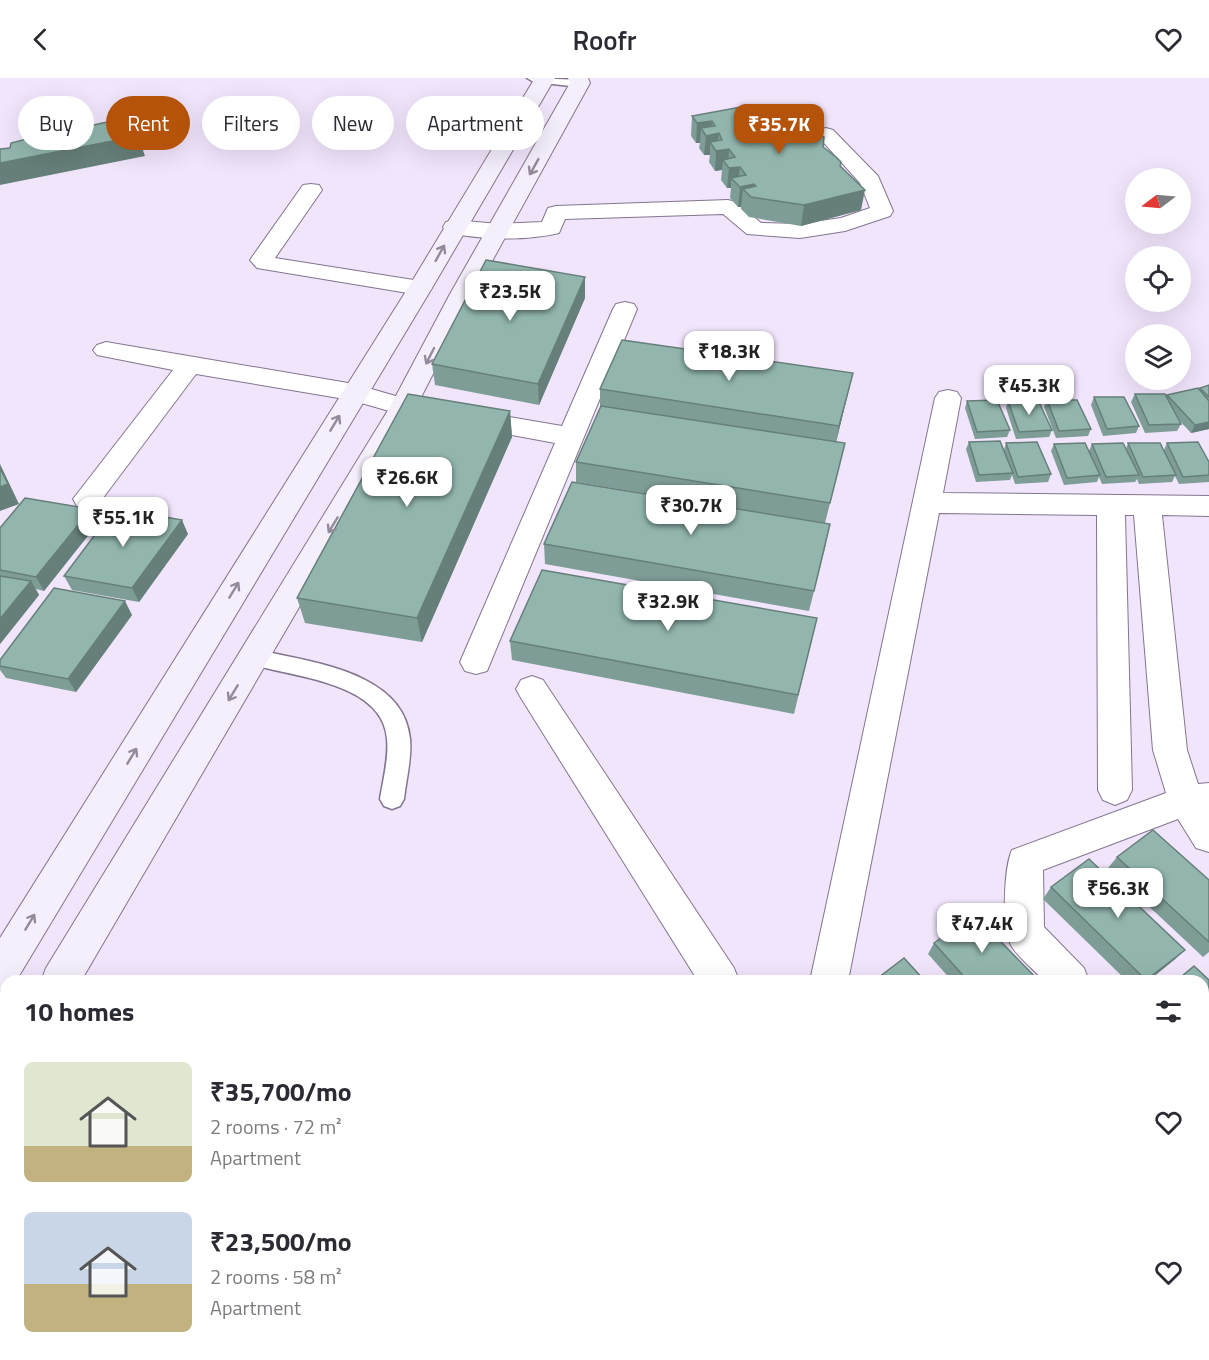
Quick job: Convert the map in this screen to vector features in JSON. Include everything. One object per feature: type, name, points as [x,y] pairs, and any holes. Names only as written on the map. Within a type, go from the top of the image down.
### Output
[{"type":"street","points":[[0,972],[354,392],[420,288],[541,78]]},
{"type":"street","points":[[64,975],[403,407],[579,81]]},
{"type":"street","points":[[454,227],[499,231],[551,228],[556,213],[728,207],[755,229],[801,231],[845,224],[882,211],[870,181],[825,134]]},
{"type":"street","points":[[311,190],[262,260],[265,263],[420,288]]},
{"type":"street","points":[[476,662],[625,309]]},
{"type":"street","points":[[106,350],[354,392],[403,407],[572,436]]},
{"type":"street","points":[[87,499],[190,365]]},
{"type":"street","points":[[830,975],[948,398]]},
{"type":"street","points":[[928,503],[1209,506]]},
{"type":"street","points":[[1111,505],[1115,790]]},
{"type":"street","points":[[1147,506],[1170,750],[1198,799],[1209,837]]},
{"type":"street","points":[[532,689],[716,975]]},
{"type":"street","points":[[1064,975],[1025,934],[1025,861],[1198,799]]},
{"type":"lane","points":[[541,78],[579,81]]},
{"type":"lane","points":[[254,657],[352,682],[380,699],[394,718],[399,740],[392,799]]},
{"type":"building","points":[[752,105],[801,109],[813,123],[816,132],[824,137],[823,147],[841,162],[840,166],[865,190],[804,205],[751,197],[743,189],[756,186],[754,184],[740,187],[731,178],[746,175],[740,167],[729,168],[723,160],[735,157],[729,149],[716,151],[710,142],[722,140],[719,133],[706,136],[701,128],[715,126],[712,121],[697,123],[692,116]]},
{"type":"building","points":[[106,122],[106,142],[94,145],[94,125]]},
{"type":"building","points":[[18,141],[18,150],[66,150],[0,163],[0,149],[10,148],[11,143]]},
{"type":"building","points":[[486,260],[585,277],[538,384],[432,364]]},
{"type":"building","points":[[622,340],[853,373],[839,426],[600,389]]},
{"type":"building","points":[[1209,385],[1209,397],[1200,388]]},
{"type":"building","points":[[1198,388],[1209,401],[1209,422],[1195,425],[1167,395]]},
{"type":"building","points":[[408,394],[510,411],[417,618],[297,598]]},
{"type":"building","points":[[1135,394],[1165,394],[1181,424],[1149,425]]},
{"type":"building","points":[[1094,397],[1124,397],[1139,426],[1107,429]]},
{"type":"building","points":[[997,400],[1010,430],[977,432],[967,401]]},
{"type":"building","points":[[1038,400],[1052,430],[1019,432],[1008,401]]},
{"type":"building","points":[[1047,400],[1077,400],[1091,429],[1059,431]]},
{"type":"building","points":[[601,406],[845,443],[830,503],[576,462]]},
{"type":"building","points":[[1000,441],[1013,473],[979,475],[969,442]]},
{"type":"building","points":[[1037,442],[1051,474],[1018,477],[1006,443]]},
{"type":"building","points":[[1198,442],[1209,462],[1209,475],[1183,477],[1167,443]]},
{"type":"building","points":[[1085,443],[1100,475],[1067,478],[1054,444]]},
{"type":"building","points":[[1123,443],[1139,475],[1106,477],[1092,444]]},
{"type":"building","points":[[1128,443],[1160,443],[1176,475],[1143,477]]},
{"type":"building","points":[[0,468],[8,484],[0,487]]},
{"type":"building","points":[[572,482],[830,524],[814,591],[544,544]]},
{"type":"building","points":[[25,498],[91,509],[36,577],[0,570],[0,528]]},
{"type":"building","points":[[115,508],[182,520],[132,588],[64,576]]},
{"type":"building","points":[[542,570],[817,618],[798,695],[510,641]]},
{"type":"building","points":[[0,576],[31,581],[0,619]]},
{"type":"building","points":[[54,588],[125,601],[68,679],[0,666],[0,660]]},
{"type":"building","points":[[1153,830],[1209,880],[1209,942],[1117,857]]},
{"type":"building","points":[[1089,859],[1185,950],[1152,975],[1141,975],[1051,887]]},
{"type":"building","points":[[974,914],[1033,975],[963,975],[934,943]]},
{"type":"building","points":[[904,958],[920,975],[882,975]]},
{"type":"building","points":[[1194,966],[1204,975],[1183,975]]}]
